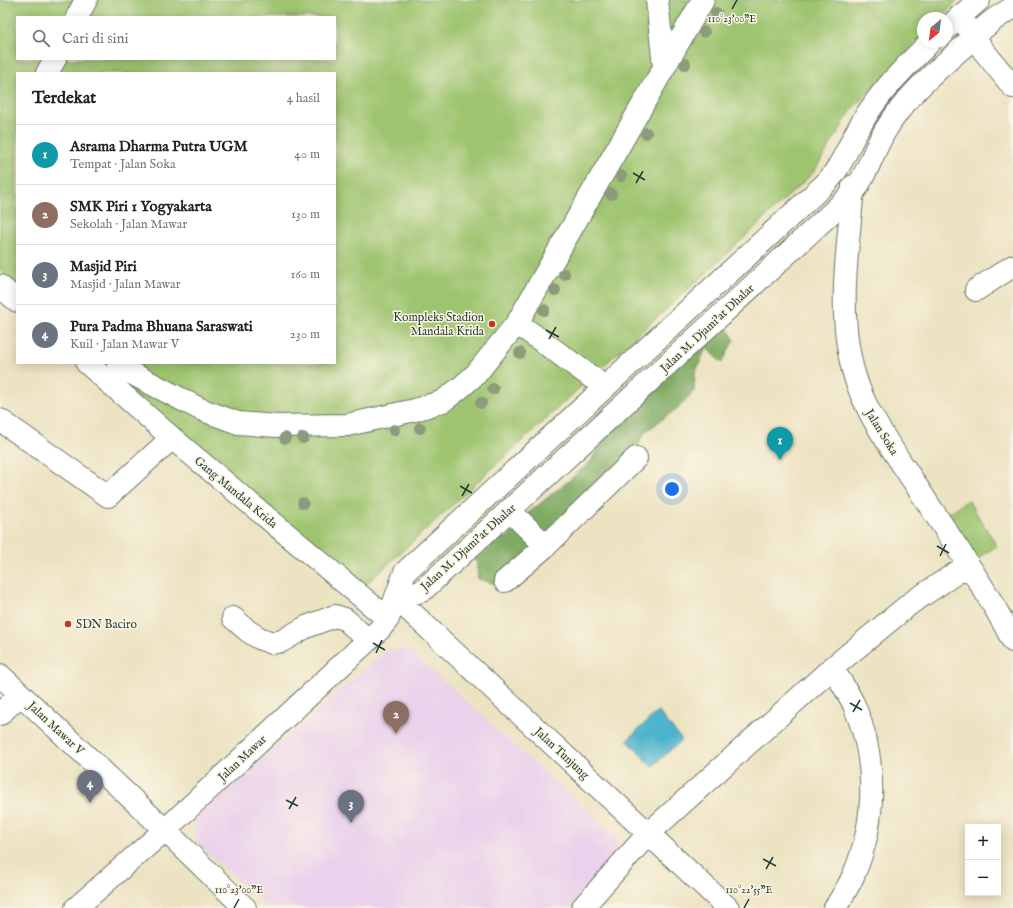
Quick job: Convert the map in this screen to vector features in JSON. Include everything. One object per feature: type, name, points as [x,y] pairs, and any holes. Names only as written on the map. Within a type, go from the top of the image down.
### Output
[{"type":"street","points":[[78,16],[86,0]]},
{"type":"street","points":[[657,0],[664,67]]},
{"type":"street","points":[[119,364],[131,373],[200,409],[238,423],[277,426],[347,425],[415,410],[442,401],[476,374],[517,324],[703,0]]},
{"type":"street","points":[[979,0],[954,22],[974,36],[983,50],[1013,87]]},
{"type":"street","name":"Jalan M. Djami'at Dhalar","points":[[396,598],[422,591],[853,193],[885,131],[919,86],[974,36],[1013,8]]},
{"type":"street","name":"Jalan M. Djami'at Dhalar","points":[[396,598],[405,572],[833,176],[841,164],[857,131],[875,102],[888,85],[924,48]]},
{"type":"street","points":[[48,72],[54,60]]},
{"type":"street","name":"Jalan Soka","points":[[857,131],[853,193],[845,272],[845,320],[849,353],[859,391],[877,426],[993,604],[1013,641]]},
{"type":"street","points":[[976,290],[1013,266]]},
{"type":"street","points":[[0,286],[16,300]]},
{"type":"street","points":[[705,295],[720,316]]},
{"type":"street","points":[[517,324],[594,379],[604,388]]},
{"type":"street","name":"Gang Mandala Krida","points":[[88,364],[172,438],[388,619]]},
{"type":"street","points":[[623,371],[639,391]]},
{"type":"street","points":[[0,420],[108,496],[172,438]]},
{"type":"street","points":[[533,454],[550,472]]},
{"type":"street","points":[[506,581],[546,546],[636,458]]},
{"type":"street","points":[[509,510],[546,546]]},
{"type":"street","points":[[582,908],[648,834],[832,668],[911,603],[968,565]]},
{"type":"street","name":"Jalan Mawar","points":[[76,908],[165,830],[380,629],[388,619],[396,598]]},
{"type":"street","name":"Jalan Tunjung","points":[[396,598],[728,908]]},
{"type":"street","points":[[233,618],[248,631],[259,638],[272,643],[282,641],[306,627],[335,616],[346,619],[368,640]]},
{"type":"street","points":[[832,668],[853,704],[860,721],[869,757],[871,784],[870,816],[862,854],[854,875],[835,908]]},
{"type":"street","name":"Jalan Mawar V","points":[[0,675],[165,830],[245,908]]},
{"type":"street","points":[[0,714],[20,695]]},
{"type":"shaded area","points":[[387,649],[408,649],[618,839],[617,856],[569,908],[268,908],[197,843],[194,820]]},
{"type":"green space","name":"Kompleks Stadion Mandala Krida","points":[[0,0],[958,0],[947,12],[917,12],[917,42],[853,108],[813,173],[362,588],[96,364],[336,364],[336,72],[16,72],[16,288],[0,271]]},
{"type":"green space","points":[[724,323],[734,339],[722,363],[706,348],[695,374],[694,391],[679,407],[645,432],[625,470],[496,584],[478,579],[476,558],[489,541],[509,537],[518,521],[590,462],[607,436],[626,418],[632,398],[655,393],[662,371]]},
{"type":"green space","points":[[968,500],[997,546],[973,561],[944,516]]},
{"type":"water","points":[[658,711],[682,740],[652,767],[627,740]]},
{"type":"place","name":"Kompleks Stadion Mandala Krida","points":[[492,324]]},
{"type":"place","name":"Asrama Dharma Putra UGM","points":[[780,460]]},
{"type":"place","name":"SDN Baciro","points":[[68,624]]},
{"type":"place","name":"SMK Piri 1 Yogyakarta","points":[[396,734]]},
{"type":"place","name":"Pura Padma Bhuana Saraswati","points":[[90,803]]},
{"type":"place","name":"Masjid Piri","points":[[351,823]]}]
